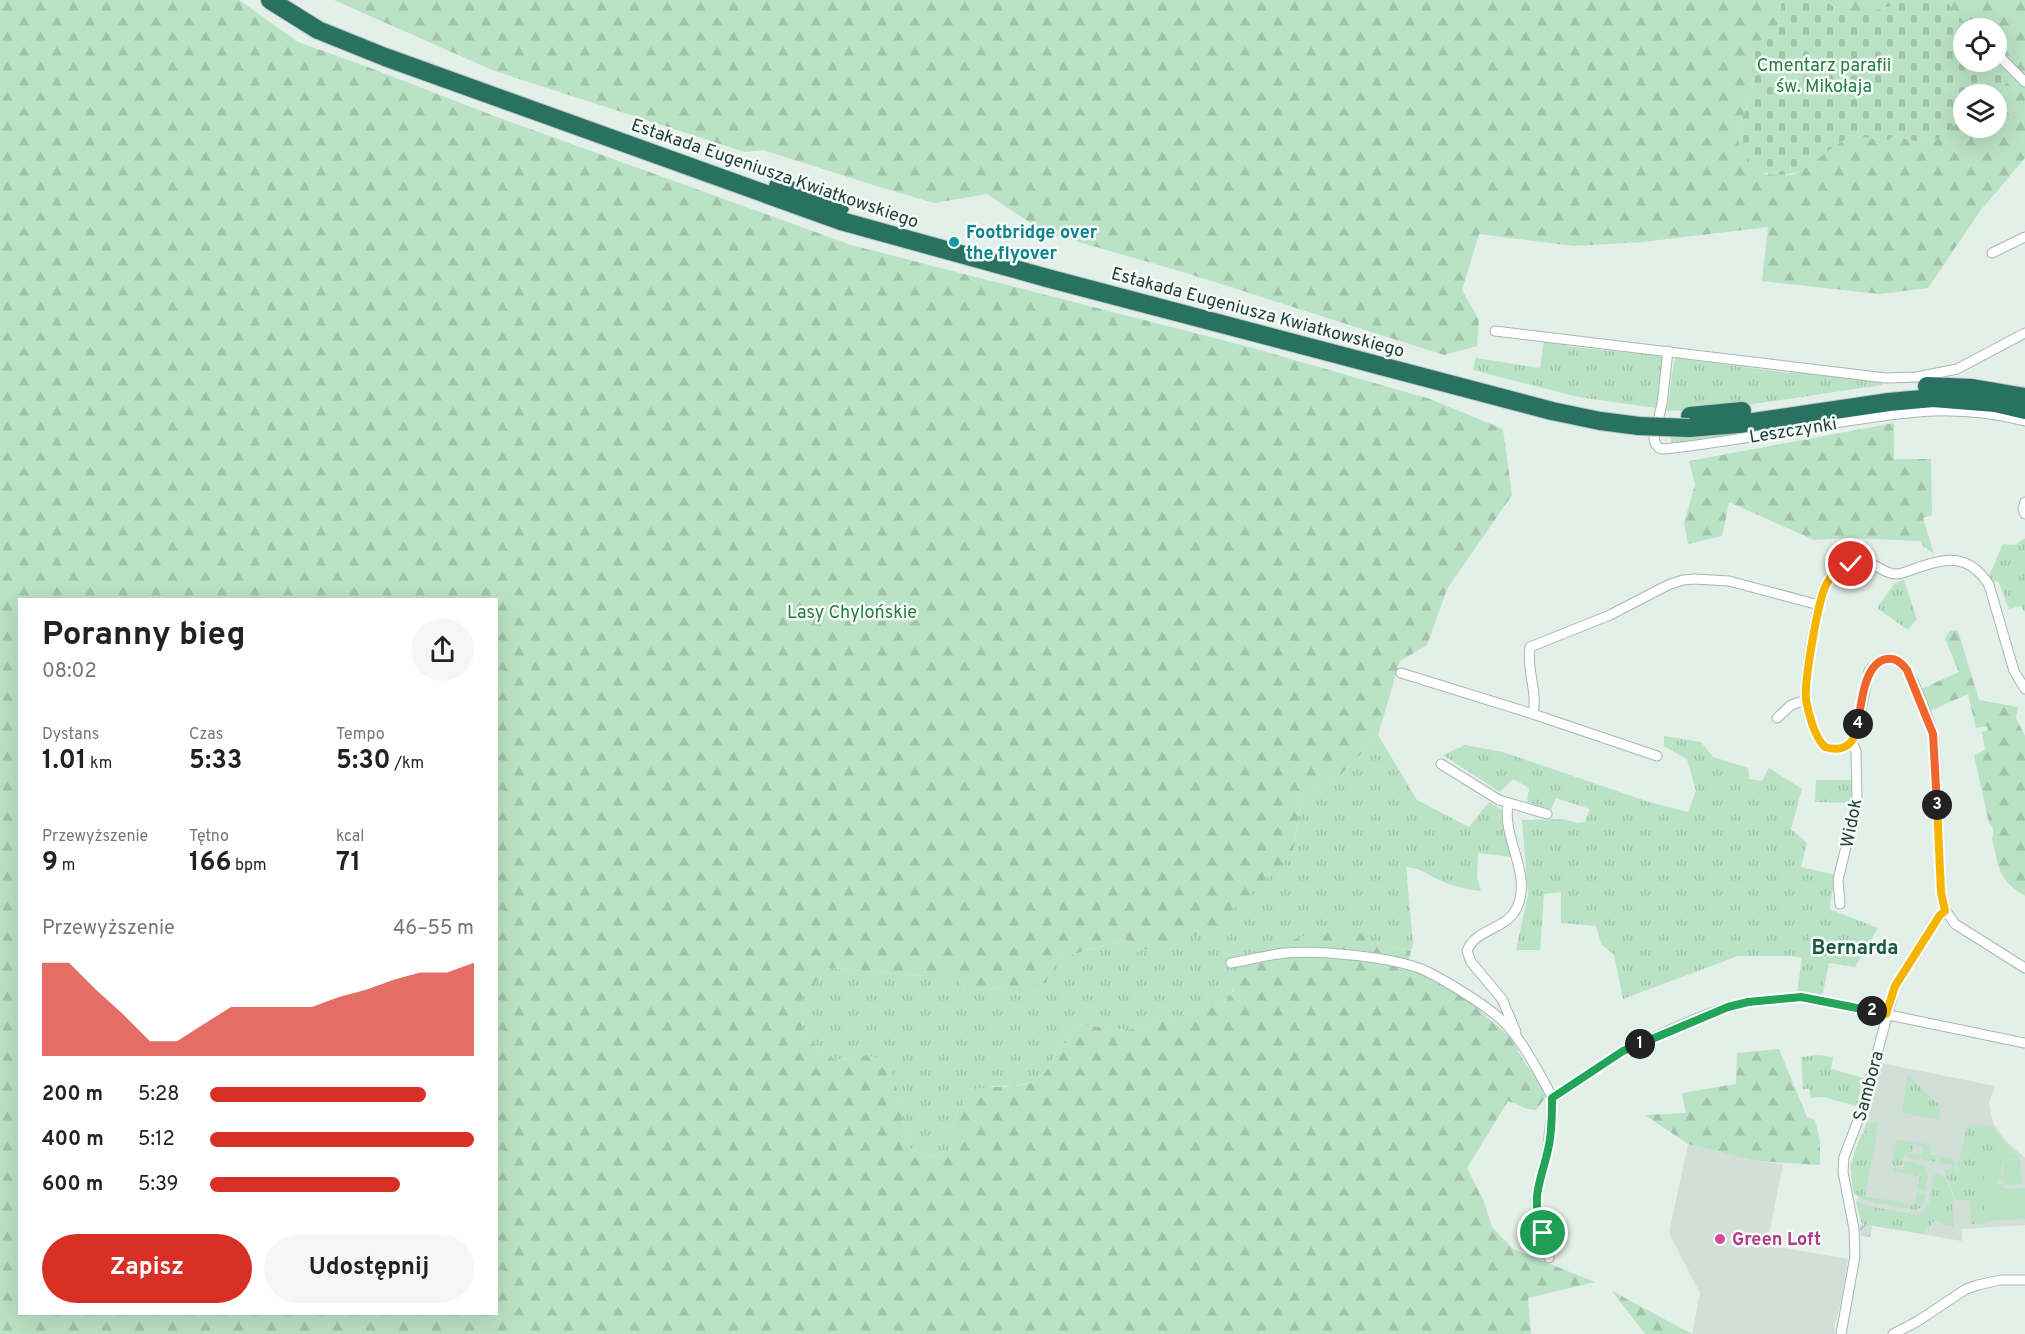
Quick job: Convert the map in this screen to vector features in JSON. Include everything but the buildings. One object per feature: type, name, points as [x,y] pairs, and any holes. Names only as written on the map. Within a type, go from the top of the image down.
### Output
[{"type":"highway","name":"Estakada Eugeniusza Kwiatkowskiego","points":[[270,0],[296,18],[738,179],[1048,272],[1573,404],[1690,422],[1739,424],[1889,402],[1933,398],[1995,403],[2025,410]]},
{"type":"highway","name":"Estakada Eugeniusza Kwiatkowskiego","points":[[292,0],[339,33]]},
{"type":"highway","name":"Estakada Eugeniusza Kwiatkowskiego","points":[[1690,422],[1726,413],[1918,387],[1959,386],[2025,397]]},
{"type":"street","points":[[2007,64],[2025,82]]},
{"type":"street","points":[[1992,253],[2025,237]]},
{"type":"street","points":[[1495,331],[1886,378],[1950,371],[1966,365],[2025,333]]},
{"type":"street","name":"Leszczynki","points":[[1668,351],[1662,404],[1654,437],[1659,448],[1664,449],[1910,411],[1966,410],[2025,421]]},
{"type":"street","points":[[2025,502],[2023,509],[2025,514]]},
{"type":"street","points":[[2025,689],[2014,671],[1989,585],[1973,566],[1962,561],[1948,559],[1893,574],[1864,562],[1844,567],[1832,575],[1825,586],[1819,605],[1806,686],[1806,699],[1822,745],[1836,749],[1845,748],[1852,743],[1856,734],[1869,671],[1876,664],[1890,658],[1903,664],[1933,734],[1941,892],[1945,911],[1955,924],[2025,968]]},
{"type":"street","points":[[1533,714],[1535,701],[1530,647],[1610,615],[1668,585],[1694,579],[1729,581],[1819,605]]},
{"type":"street","points":[[1401,673],[1658,756]]},
{"type":"street","points":[[1777,718],[1791,705],[1806,699]]},
{"type":"street","name":"Widok","points":[[1840,904],[1838,880],[1857,801],[1856,751],[1852,743]]},
{"type":"street","points":[[1441,764],[1508,804],[1547,814]]},
{"type":"street","points":[[1508,804],[1510,837],[1519,868],[1521,896],[1509,920],[1474,940],[1467,951],[1471,962],[1502,999],[1519,1040],[1552,1098],[1550,1137],[1536,1199],[1537,1215],[1549,1258]]},
{"type":"street","name":"Sambora","points":[[1841,1334],[1854,1266],[1855,1241],[1843,1166],[1862,1110],[1895,986],[1940,915],[1945,911]]},
{"type":"street","points":[[1231,963],[1286,953],[1351,955],[1407,964],[1425,971],[1473,999],[1502,1021],[1519,1040]]},
{"type":"street","points":[[1552,1098],[1623,1051],[1728,1007],[1784,998],[1801,997],[2025,1043]]},
{"type":"street","points":[[1888,1334],[1918,1321],[1966,1289],[2000,1280],[2025,1280]]},
{"type":"street","name":"Sambora","points":[[1846,1308],[1849,1334]]},
{"type":"shaded area","points":[[1881,1063],[1995,1086],[1989,1103],[1993,1123],[2004,1139],[2025,1158],[2025,1225],[1962,1229],[1962,1241],[1862,1224],[1856,1201],[1859,1197],[1854,1194],[1850,1166],[1866,1123]]},
{"type":"shaded area","name":"Green Loft","points":[[1688,1144],[1756,1161],[1783,1164],[1767,1245],[1848,1259],[1835,1323],[1835,1334],[1692,1334],[1700,1293],[1669,1233]]},
{"type":"shaded area","points":[[1859,1224],[1872,1226],[1870,1237],[1861,1236]]},
{"type":"green space","name":"Lasy Chylońskie","points":[[0,0],[239,0],[298,42],[494,116],[851,245],[1253,348],[1430,399],[1503,429],[1512,495],[1447,589],[1427,645],[1400,661],[1378,735],[1342,774],[1302,796],[1293,853],[1212,930],[1134,953],[1127,939],[1056,959],[1046,983],[1013,988],[965,989],[958,981],[947,976],[828,968],[801,1000],[803,1036],[835,1060],[868,1055],[880,1058],[890,1068],[909,1148],[927,1157],[950,1152],[956,1115],[974,1089],[1014,1086],[1035,1081],[1051,1064],[1057,1048],[1067,1042],[1075,1024],[1128,1030],[1224,1004],[1240,981],[1272,951],[1312,934],[1367,933],[1370,943],[1411,951],[1408,961],[1460,993],[1512,1039],[1524,1062],[1549,1093],[1536,1110],[1508,1101],[1467,1168],[1484,1202],[1492,1227],[1513,1249],[1595,1282],[1528,1298],[1531,1334],[0,1334]]},
{"type":"green space","points":[[334,0],[1782,0],[1779,20],[1774,32],[1754,47],[1752,95],[1736,134],[1765,174],[1791,175],[1851,135],[1886,141],[1894,136],[1930,145],[1953,126],[1953,138],[2007,138],[2007,84],[2005,84],[2011,79],[2006,72],[2007,18],[1960,18],[1945,0],[2025,0],[2025,158],[1980,211],[1928,288],[1879,294],[1762,281],[1768,227],[1643,242],[1574,246],[1479,234],[1462,290],[1479,320],[1477,346],[1444,355],[1183,272],[1044,232],[987,194],[934,203],[763,150],[745,152],[492,70]]},
{"type":"green space","name":"Cmentarz parafii św. Mikołaja","points":[[1782,0],[1825,0],[1834,7],[1851,14],[1883,9],[1905,0],[1945,0],[1960,18],[1953,18],[1953,72],[2006,72],[2012,79],[2006,84],[1953,84],[1953,126],[1930,145],[1894,136],[1886,141],[1851,135],[1800,171],[1785,175],[1769,174],[1749,163],[1741,151],[1736,134],[1752,95],[1754,47],[1774,32],[1779,20]]},
{"type":"green space","points":[[1825,0],[1905,0],[1856,15],[1843,12]]},
{"type":"green space","points":[[1544,340],[1564,342],[1567,346],[1639,354],[1643,352],[1661,354],[1664,361],[1656,408],[1578,397],[1473,370],[1476,358],[1540,368]]},
{"type":"green space","points":[[1677,358],[1789,373],[1793,370],[1882,381],[1882,385],[1720,409],[1667,411],[1674,361]]},
{"type":"green space","points":[[1891,410],[1671,445],[1671,434]]},
{"type":"green space","points":[[1894,423],[1894,459],[1931,459],[1932,515],[1923,518],[1934,554],[1923,546],[1921,541],[1849,538],[1814,540],[1731,503],[1729,503],[1722,536],[1688,544],[1684,523],[1695,485],[1689,461]]},
{"type":"green space","points":[[2025,538],[2025,612],[2020,606],[2009,609],[1998,581],[1993,582],[1989,576],[2003,544],[2015,545]]},
{"type":"green space","points":[[1904,580],[1917,619],[1908,630],[1877,608],[1895,583]]},
{"type":"green space","points":[[1950,630],[1958,631],[1979,700],[2018,707],[2016,718],[2025,736],[2025,896],[2009,884],[1998,866],[1992,839],[1993,830],[1989,823],[1974,755],[1985,750],[1982,732],[1988,730],[1987,726],[1976,728],[1968,694],[1930,711],[1921,689],[1959,672],[1945,639]]},
{"type":"green space","points":[[1378,735],[1417,800],[1469,827],[1489,802],[1502,810],[1511,857],[1478,853],[1477,878],[1481,891],[1462,888],[1420,870],[1406,867],[1413,944],[1411,951],[1370,943],[1233,989],[1224,1004],[1128,1030],[1075,1024],[1067,1042],[1057,1048],[1041,1076],[1025,1084],[992,1086],[956,1115],[950,1152],[927,1157],[909,1148],[897,1090],[868,1055],[835,1060],[803,1036],[801,1000],[828,968],[947,976],[958,981],[965,989],[1013,988],[1046,983],[1056,959],[1128,939],[1135,953],[1293,854],[1302,796],[1342,774]]},
{"type":"green space","points":[[1664,736],[1701,742],[1713,757],[1748,768],[1749,779],[1762,781],[1769,768],[1802,789],[1791,829],[1807,843],[1801,867],[1836,875],[1829,909],[1878,928],[1855,967],[1829,963],[1822,997],[1797,992],[1802,958],[1738,956],[1623,999],[1614,955],[1601,944],[1596,926],[1561,923],[1561,892],[1544,894],[1540,950],[1516,950],[1528,895],[1522,820],[1563,819],[1578,823],[1585,822],[1590,809],[1556,798],[1551,810],[1527,802],[1529,788],[1513,779],[1500,792],[1443,755],[1465,745],[1503,752],[1649,802],[1688,812],[1696,791],[1687,759],[1664,746]]},
{"type":"green space","points":[[1816,780],[1852,780],[1851,803],[1815,802]]},
{"type":"green space","points":[[1779,1049],[1807,1117],[1815,1120],[1820,1141],[1820,1165],[1756,1161],[1688,1144],[1645,1115],[1686,1113],[1682,1093],[1736,1084],[1737,1053]]},
{"type":"green space","points":[[1819,1055],[1833,1057],[1831,1069],[1864,1078],[1857,1106],[1823,1097],[1811,1098],[1809,1089],[1803,1089],[1801,1057]]},
{"type":"green space","points":[[1908,1076],[1940,1106],[1938,1120],[1902,1112]]},
{"type":"green space","points":[[1868,1123],[1879,1123],[1865,1196],[1914,1205],[1917,1192],[1925,1194],[1920,1208],[1915,1210],[1868,1201],[1854,1194],[1851,1170],[1853,1156],[1862,1134],[1868,1139],[1864,1131]]},
{"type":"green space","points":[[1967,1126],[1992,1126],[2020,1158],[2001,1160],[2003,1181],[1997,1182],[1996,1161],[1985,1185],[2003,1184],[2005,1189],[1984,1191],[1985,1224],[1971,1224],[1970,1200],[1956,1200],[1944,1169],[1951,1170],[1952,1165],[1939,1163],[1940,1157],[1952,1158],[1955,1162],[1955,1169],[1959,1170],[1956,1162],[1959,1162]]},
{"type":"green space","points":[[1897,1139],[1913,1142],[1912,1152],[1905,1153],[1902,1165],[1894,1166],[1892,1164]]},
{"type":"green space","points":[[1916,1142],[1931,1145],[1929,1154],[1937,1156],[1936,1162],[1906,1157],[1909,1154],[1922,1154],[1923,1147]]},
{"type":"green space","points":[[2020,1159],[2022,1183],[2004,1185],[2002,1160]]},
{"type":"green space","points":[[1905,1161],[1926,1168],[1928,1176],[1926,1190],[1917,1189],[1920,1176],[1893,1171],[1894,1168],[1903,1169]]},
{"type":"green space","points":[[1996,1161],[1998,1184],[1984,1185],[1983,1162]]},
{"type":"green space","points":[[1936,1174],[1945,1177],[1954,1201],[1952,1202],[1954,1227],[1944,1225],[1935,1219],[1924,1234],[1862,1224],[1856,1201],[1868,1206],[1916,1215],[1921,1213],[1928,1205]]},
{"type":"green space","points":[[2025,1188],[2025,1219],[1985,1221],[1984,1190]]},
{"type":"green space","points":[[1612,1291],[1692,1334],[1645,1334]]},
{"type":"place","name":"Footbridge over the flyover","points":[[954,242]]},
{"type":"place","name":"Green Loft","points":[[1720,1239]]},
{"type":"district","name":"Bernarda","points":[[1855,947]]},
{"type":"route","points":[[1543,1233],[1537,1215],[1536,1199],[1550,1137],[1552,1098],[1623,1051],[1728,1007],[1748,1002],[1801,997],[1886,1014],[1895,986],[1903,971],[1940,915],[1945,911],[1941,892],[1934,739],[1928,717],[1907,670],[1903,664],[1890,658],[1881,660],[1869,671],[1856,734],[1852,743],[1845,748],[1836,749],[1822,745],[1806,699],[1819,605],[1825,586],[1832,575],[1851,564]]}]
